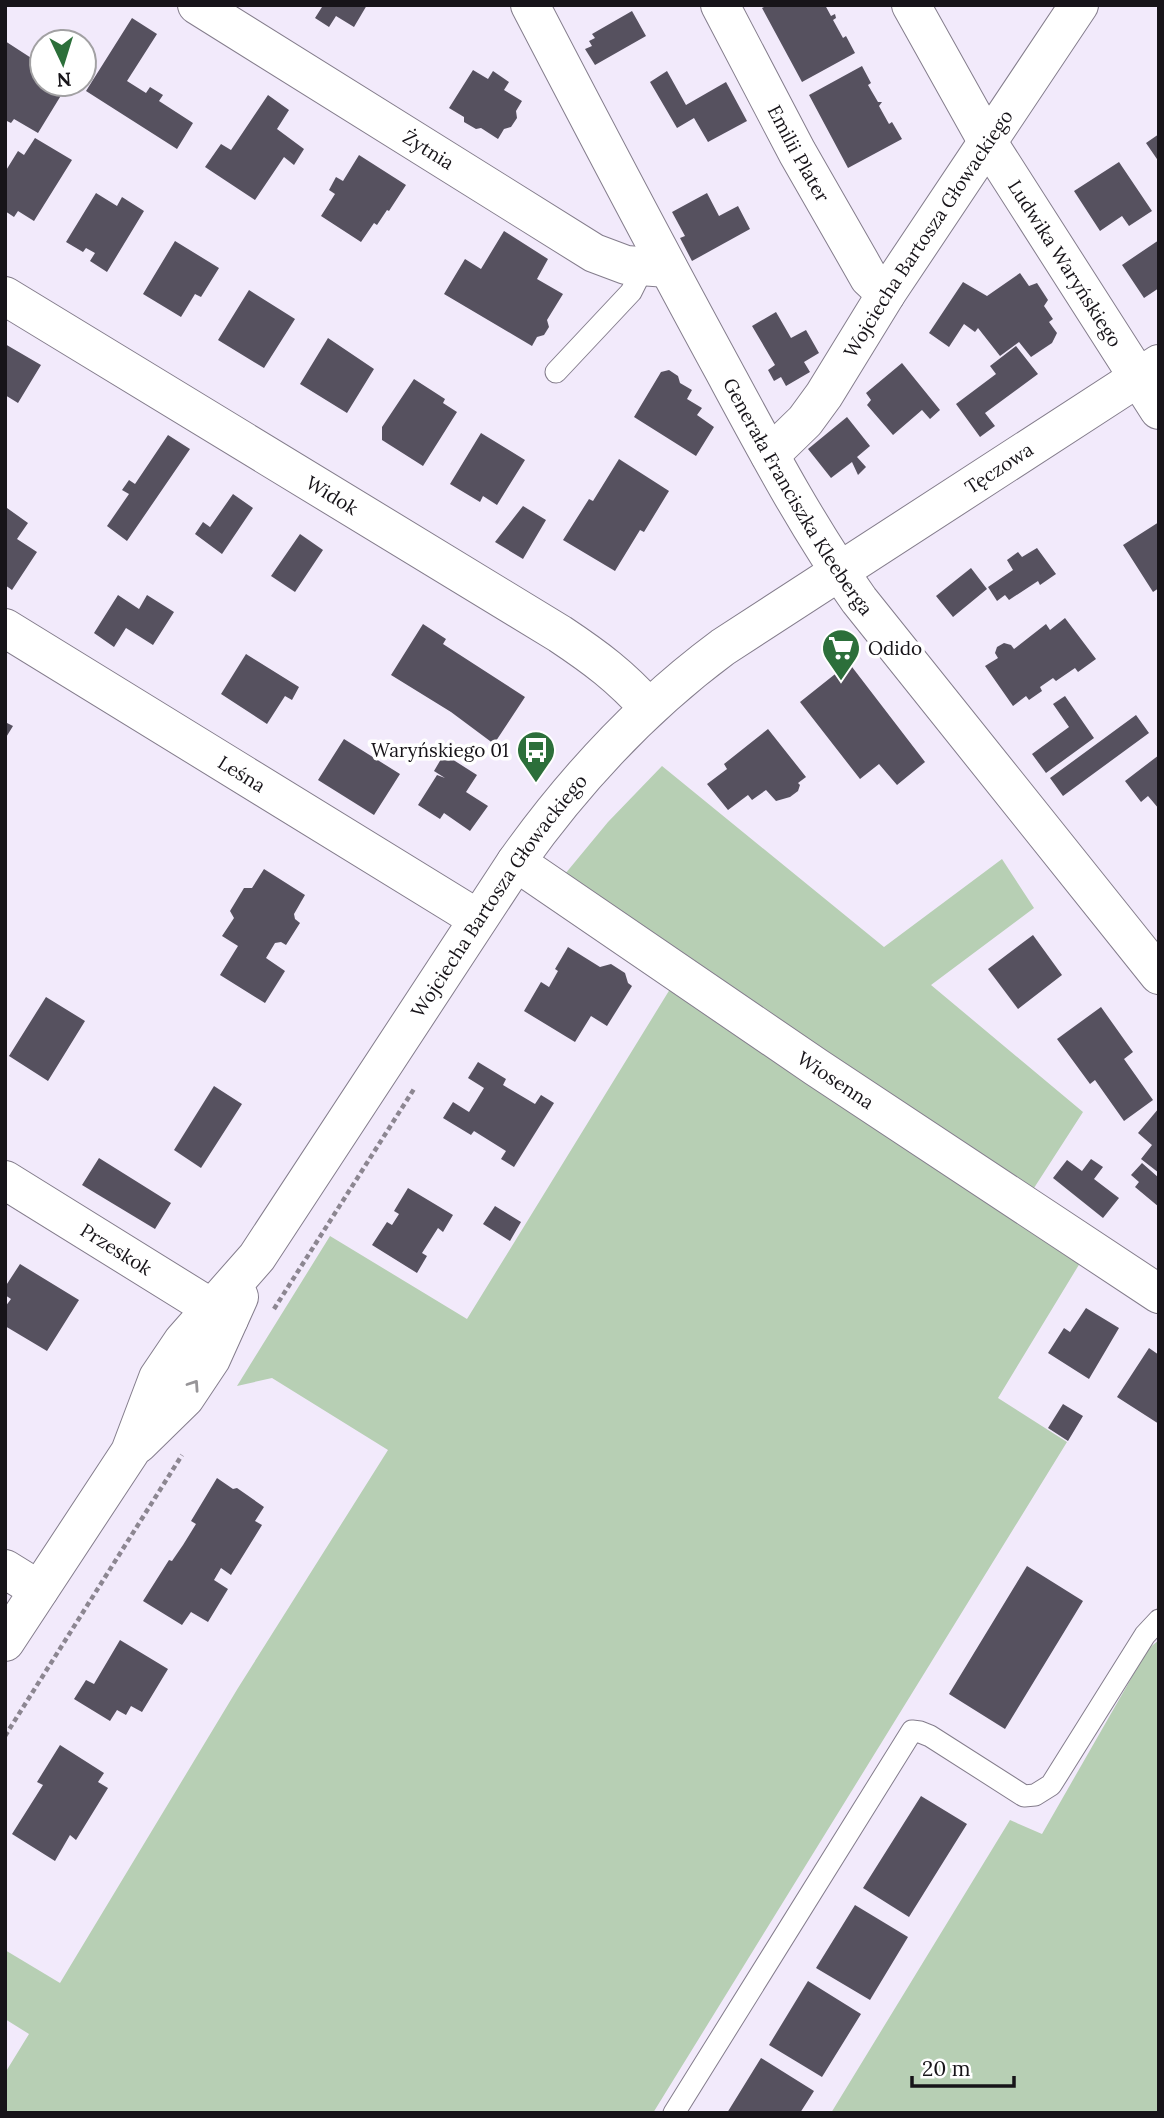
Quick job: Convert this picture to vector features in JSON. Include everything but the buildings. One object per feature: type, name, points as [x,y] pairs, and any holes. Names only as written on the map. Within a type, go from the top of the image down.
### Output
[{"type":"street","name":"Żytnia","points":[[197,5],[594,253],[655,268]]},
{"type":"street","name":"Generała Franciszka Kleeberga","points":[[530,5],[655,268],[839,572],[1159,975]]},
{"type":"street","name":"Emilii Plater","points":[[720,5],[797,152],[869,278],[886,294]]},
{"type":"street","name":"Ludwika Waryńskiego","points":[[911,5],[987,141],[1148,371],[1159,410]]},
{"type":"street","name":"Wojciecha Bartosza Głowackiego","points":[[770,455],[805,421],[824,395],[886,294],[1079,5]]},
{"type":"street","name":"Widok","points":[[5,296],[560,634],[605,664],[649,708]]},
{"type":"street","name":"Tęczowa","points":[[839,572],[1148,371]]},
{"type":"street","name":"Wojciecha Bartosza Głowackiego","points":[[5,1642],[130,1452],[158,1378],[183,1341],[220,1314],[545,821],[578,781],[649,708],[686,675],[723,647],[839,572]]},
{"type":"street","name":"Leśna","points":[[5,628],[478,919]]},
{"type":"street","name":"Wiosenna","points":[[516,862],[827,1075],[1159,1294]]},
{"type":"street","name":"Przeskok","points":[[5,1180],[220,1314]]},
{"type":"street","points":[[5,1569],[39,1590]]},
{"type":"lane","points":[[556,372],[655,268]]},
{"type":"lane","points":[[674,2113],[912,1731],[930,1736],[1024,1796],[1046,1790],[1145,1635],[1159,1620]]},
{"type":"path","points":[[272,1312],[415,1088]]},
{"type":"path","points":[[5,1736],[183,1454]]},
{"type":"green space","points":[[662,766],[884,947],[1002,859],[1034,908],[931,985],[1083,1112],[1034,1188],[818,1051],[565,874],[608,822]]},
{"type":"green space","points":[[675,981],[1080,1263],[998,1398],[1067,1442],[653,2113],[5,2113],[5,2073],[29,2034],[5,2019],[5,1950],[60,1983],[238,1688],[388,1450],[272,1378],[237,1386],[330,1236],[467,1319]]},
{"type":"green space","points":[[1159,1640],[1159,2113],[831,2113],[1010,1820],[1042,1834],[1148,1649]]},
{"type":"place","name":"Odido","points":[[841,682]]},
{"type":"place","name":"Waryńskiego 01","points":[[536,784]]}]
